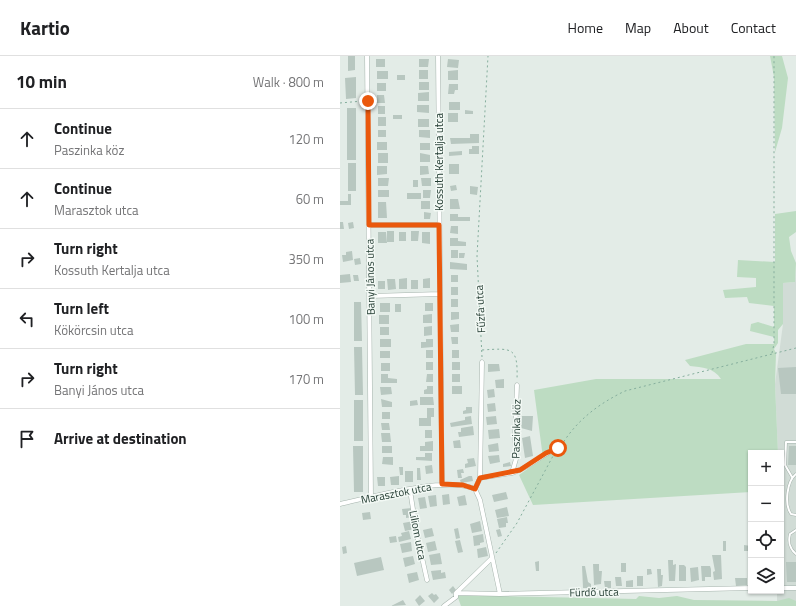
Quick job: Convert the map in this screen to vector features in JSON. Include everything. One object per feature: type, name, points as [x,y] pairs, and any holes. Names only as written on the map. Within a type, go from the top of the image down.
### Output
[{"type":"street","name":"Banyi János utca","points":[[367,56],[371,497]]},
{"type":"street","name":"Kossuth Kertalja utca","points":[[438,56],[442,484]]},
{"type":"street","points":[[369,225],[439,225]]},
{"type":"street","points":[[370,296],[440,294]]},
{"type":"street","points":[[482,362],[480,478],[475,489],[480,500],[500,594]]},
{"type":"street","name":"Paszinka köz","points":[[512,473],[516,459],[515,436],[517,385]]},
{"type":"street","name":"Paszinka köz","points":[[480,478],[512,473],[520,470],[546,453],[558,448]]},
{"type":"street","name":"Marasztok utca","points":[[340,504],[442,484],[463,485],[475,489]]},
{"type":"street","name":"Liliom utca","points":[[410,490],[427,580]]},
{"type":"street","points":[[444,606],[456,597],[456,593],[492,558]]},
{"type":"street","name":"Fürdő utca","points":[[456,593],[500,594],[748,588]]},
{"type":"street","points":[[784,588],[796,588]]},
{"type":"lane","points":[[792,477],[785,465],[786,442],[796,442]]},
{"type":"lane","points":[[796,474],[792,477],[789,483],[788,510],[791,514],[796,515]]},
{"type":"lane","points":[[796,530],[790,534],[788,541],[791,550],[796,554]]},
{"type":"path","name":"Fűzfa utca","points":[[482,362],[477,256],[488,56]]},
{"type":"path","points":[[772,354],[774,344],[776,214],[774,56]]},
{"type":"path","points":[[340,103],[368,101]]},
{"type":"path","points":[[492,558],[504,544],[517,523],[558,448],[584,417],[625,391],[796,348]]},
{"type":"path","points":[[482,350],[500,349],[514,353],[517,361],[517,385]]},
{"type":"shaded area","points":[[796,268],[796,602],[777,602],[777,594],[784,594],[784,450],[778,450],[775,384],[783,324],[783,283],[795,282]]},
{"type":"green space","points":[[770,56],[782,56],[788,78],[782,128],[775,152],[774,77]]},
{"type":"green space","points":[[796,211],[796,232],[789,237],[791,251],[796,263],[795,282],[783,283],[783,324],[778,330],[778,343],[774,349],[776,353],[775,384],[778,450],[748,450],[748,492],[533,505],[519,475],[543,458],[534,390],[596,379],[721,379],[715,372],[690,366],[685,360],[746,344],[774,344],[774,337],[750,331],[751,324],[758,322],[774,327],[774,306],[749,303],[747,297],[725,298],[723,290],[756,287],[756,278],[737,277],[738,260],[775,262],[775,214]]},
{"type":"green space","points":[[457,595],[636,599],[639,596],[659,598],[677,596],[694,600],[777,601],[789,598],[796,601],[796,606],[461,606]]},
{"type":"building","points":[[348,56],[355,56],[355,70],[348,71]]},
{"type":"building","points":[[376,59],[385,59],[385,67],[376,67]]},
{"type":"building","points":[[419,59],[429,59],[428,67],[419,67]]},
{"type":"building","points":[[448,59],[459,60],[458,68],[447,67]]},
{"type":"building","points":[[419,70],[428,70],[428,79],[419,79]]},
{"type":"building","points":[[458,70],[458,80],[448,80],[448,71]]},
{"type":"building","points":[[377,71],[388,71],[388,79],[377,79]]},
{"type":"building","points":[[397,75],[405,75],[405,80],[397,80]]},
{"type":"building","points":[[356,77],[356,98],[346,99],[345,78]]},
{"type":"building","points":[[419,82],[429,82],[429,90],[419,90]]},
{"type":"building","points":[[377,83],[386,83],[386,91],[377,91]]},
{"type":"building","points":[[449,84],[458,84],[458,90],[455,90],[454,94],[448,94]]},
{"type":"building","points":[[429,92],[429,101],[418,101],[418,93]]},
{"type":"building","points":[[377,95],[384,95],[385,103],[377,103]]},
{"type":"building","points":[[449,102],[460,102],[460,110],[449,110]]},
{"type":"building","points":[[417,105],[429,105],[429,113],[417,112]]},
{"type":"building","points":[[378,106],[385,106],[385,114],[378,114]]},
{"type":"building","points":[[347,108],[356,108],[356,160],[347,160]]},
{"type":"building","points":[[465,110],[473,111],[473,114],[465,114]]},
{"type":"building","points":[[448,113],[458,113],[458,122],[448,122]]},
{"type":"building","points":[[393,115],[402,115],[402,119],[393,119]]},
{"type":"building","points":[[378,117],[386,117],[386,126],[378,126]]},
{"type":"building","points":[[418,119],[429,119],[429,127],[418,127]]},
{"type":"building","points":[[378,130],[386,130],[386,137],[378,137]]},
{"type":"building","points":[[419,130],[430,130],[430,138],[419,137]]},
{"type":"building","points":[[470,134],[479,134],[479,143],[451,144],[450,138],[470,138]]},
{"type":"building","points":[[377,142],[387,142],[387,150],[377,150]]},
{"type":"building","points":[[420,143],[430,143],[430,150],[420,150]]},
{"type":"building","points":[[472,146],[479,146],[479,154],[469,154],[469,149],[472,149]]},
{"type":"building","points":[[462,151],[462,155],[449,156],[449,152]]},
{"type":"building","points":[[378,153],[388,153],[388,163],[378,163]]},
{"type":"building","points":[[420,153],[430,155],[430,162],[420,162]]},
{"type":"building","points":[[348,163],[356,163],[356,191],[348,191]]},
{"type":"building","points":[[449,164],[459,164],[459,174],[449,174]]},
{"type":"building","points":[[377,166],[387,166],[387,174],[377,175]]},
{"type":"building","points":[[420,166],[428,166],[429,174],[420,175]]},
{"type":"building","points":[[378,178],[389,178],[388,186],[378,186]]},
{"type":"building","points":[[421,178],[431,178],[431,186],[422,186]]},
{"type":"building","points":[[413,180],[418,180],[418,187],[413,187]]},
{"type":"building","points":[[456,185],[457,190],[451,191],[450,186]]},
{"type":"building","points":[[470,186],[478,187],[477,195],[470,194]]},
{"type":"building","points":[[378,190],[389,190],[389,197],[378,197]]},
{"type":"building","points":[[423,190],[431,190],[430,198],[423,198]]},
{"type":"building","points":[[407,193],[421,193],[421,199],[407,199]]},
{"type":"building","points":[[348,194],[351,194],[351,205],[340,205],[340,201],[348,201]]},
{"type":"building","points":[[450,199],[458,199],[460,209],[450,209]]},
{"type":"building","points":[[421,201],[430,201],[430,209],[421,209]]},
{"type":"building","points":[[378,202],[386,202],[387,218],[378,218]]},
{"type":"building","points":[[424,212],[431,213],[430,219],[424,219]]},
{"type":"building","points":[[450,214],[458,214],[458,217],[470,217],[470,221],[450,221]]},
{"type":"building","points":[[340,222],[343,222],[344,229],[340,229]]},
{"type":"building","points":[[353,222],[354,228],[349,229],[348,223]]},
{"type":"building","points":[[451,226],[458,226],[458,234],[450,233]]},
{"type":"building","points":[[387,231],[394,231],[394,242],[387,242]]},
{"type":"building","points":[[411,231],[419,231],[418,241],[411,241]]},
{"type":"building","points":[[378,232],[386,232],[387,243],[378,243]]},
{"type":"building","points":[[399,232],[406,232],[406,241],[399,241]]},
{"type":"building","points":[[422,232],[430,232],[430,244],[422,243]]},
{"type":"building","points":[[450,238],[458,238],[458,241],[466,242],[466,246],[450,246]]},
{"type":"building","points":[[451,250],[458,250],[458,258],[451,258]]},
{"type":"building","points":[[352,251],[353,260],[343,262],[342,255],[346,255],[346,252]]},
{"type":"building","points":[[459,253],[465,253],[464,258],[459,258]]},
{"type":"building","points":[[360,258],[361,264],[355,265],[354,259]]},
{"type":"building","points":[[450,262],[467,264],[467,270],[450,269]]},
{"type":"building","points":[[350,274],[351,282],[340,283],[340,275]]},
{"type":"building","points":[[353,275],[358,275],[359,281],[354,281]]},
{"type":"building","points":[[451,275],[458,275],[458,282],[451,282]]},
{"type":"building","points":[[407,278],[407,289],[399,289],[399,279]]},
{"type":"building","points":[[430,278],[430,288],[423,288],[423,279]]},
{"type":"building","points":[[387,279],[395,279],[396,289],[388,290]]},
{"type":"building","points":[[411,280],[418,280],[418,289],[411,289]]},
{"type":"building","points":[[378,281],[385,281],[385,289],[378,289]]},
{"type":"building","points":[[451,287],[458,287],[458,295],[451,295]]},
{"type":"building","points":[[451,299],[458,299],[458,307],[451,307]]},
{"type":"building","points":[[354,302],[361,302],[362,341],[354,341]]},
{"type":"building","points":[[380,303],[390,303],[390,312],[380,312]]},
{"type":"building","points":[[425,303],[433,303],[433,311],[425,311]]},
{"type":"building","points":[[395,304],[401,304],[401,312],[395,312]]},
{"type":"building","points":[[451,312],[459,312],[459,319],[451,320]]},
{"type":"building","points":[[432,314],[432,323],[423,323],[423,315]]},
{"type":"building","points":[[379,315],[389,315],[389,324],[379,324]]},
{"type":"building","points":[[459,324],[459,332],[451,332],[450,325]]},
{"type":"building","points":[[432,326],[432,335],[424,336],[424,327]]},
{"type":"building","points":[[380,327],[389,327],[389,335],[380,335]]},
{"type":"building","points":[[451,337],[458,337],[458,344],[452,344]]},
{"type":"building","points":[[380,339],[391,339],[391,347],[380,347]]},
{"type":"building","points":[[426,339],[433,339],[433,347],[421,348],[421,342],[426,342]]},
{"type":"building","points":[[354,347],[362,347],[363,395],[355,395]]},
{"type":"building","points":[[426,350],[433,350],[433,358],[426,358]]},
{"type":"building","points":[[452,350],[459,350],[459,358],[452,358]]},
{"type":"building","points":[[380,351],[390,351],[390,358],[380,358]]},
{"type":"building","points":[[426,362],[433,362],[433,370],[426,370]]},
{"type":"building","points":[[452,362],[460,362],[460,370],[452,370]]},
{"type":"building","points":[[381,363],[390,363],[390,371],[381,371]]},
{"type":"building","points":[[488,364],[499,364],[500,371],[488,372]]},
{"type":"building","points":[[796,367],[796,394],[781,394],[778,368]]},
{"type":"building","points":[[381,374],[388,374],[388,378],[397,379],[397,383],[381,383]]},
{"type":"building","points":[[427,374],[433,374],[433,382],[426,382]]},
{"type":"building","points":[[452,374],[460,374],[460,382],[452,382]]},
{"type":"building","points":[[504,379],[504,388],[496,388],[495,380]]},
{"type":"building","points":[[427,386],[433,386],[433,394],[424,394],[424,390],[427,389]]},
{"type":"building","points":[[452,386],[462,386],[462,394],[452,394]]},
{"type":"building","points":[[380,387],[391,387],[392,394],[381,395]]},
{"type":"building","points":[[494,389],[495,397],[488,398],[487,390]]},
{"type":"building","points":[[420,397],[433,397],[434,405],[420,405]]},
{"type":"building","points":[[381,399],[392,402],[392,407],[382,407]]},
{"type":"building","points":[[354,400],[363,400],[363,441],[354,441]]},
{"type":"building","points":[[417,400],[418,405],[410,406],[410,401]]},
{"type":"building","points":[[495,403],[496,411],[488,412],[487,404]]},
{"type":"building","points":[[466,407],[472,407],[472,413],[463,414]]},
{"type":"building","points":[[427,408],[434,408],[434,417],[431,417],[431,426],[419,426],[419,418],[427,418]]},
{"type":"building","points":[[382,412],[390,412],[390,419],[382,419]]},
{"type":"building","points":[[471,416],[472,424],[451,427],[450,423],[465,420],[465,417]]},
{"type":"building","points":[[496,416],[497,424],[487,425],[486,417]]},
{"type":"building","points":[[522,416],[533,416],[532,431],[521,428]]},
{"type":"building","points":[[381,423],[389,423],[390,430],[382,430]]},
{"type":"building","points":[[473,426],[474,435],[459,437],[458,432],[461,432],[461,428]]},
{"type":"building","points":[[499,429],[500,438],[489,439],[488,430]]},
{"type":"building","points":[[425,430],[432,430],[432,438],[425,438]]},
{"type":"building","points":[[381,433],[390,433],[391,442],[382,442]]},
{"type":"building","points":[[530,436],[533,456],[525,458],[522,438]]},
{"type":"building","points":[[460,440],[461,448],[454,448],[453,441]]},
{"type":"building","points":[[433,441],[433,451],[420,451],[420,446],[425,446],[425,442]]},
{"type":"building","points":[[498,443],[499,451],[489,452],[488,445]]},
{"type":"building","points":[[353,446],[363,446],[363,492],[354,492]]},
{"type":"building","points":[[382,446],[392,446],[392,453],[382,453]]},
{"type":"building","points":[[789,446],[796,446],[796,465],[788,465]]},
{"type":"building","points":[[425,453],[432,453],[432,461],[416,460],[416,457],[425,457]]},
{"type":"building","points":[[499,455],[500,462],[490,464],[488,456]]},
{"type":"building","points":[[383,457],[393,457],[393,465],[382,464]]},
{"type":"building","points":[[474,458],[476,466],[465,468],[465,464],[468,463],[467,459]]},
{"type":"building","points":[[510,462],[511,466],[503,467],[503,464]]},
{"type":"building","points":[[432,465],[433,473],[426,474],[425,466]]},
{"type":"building","points":[[399,467],[403,467],[403,475],[400,475]]},
{"type":"building","points":[[417,468],[420,468],[421,480],[417,480]]},
{"type":"building","points":[[463,469],[464,473],[461,473],[462,478],[458,478],[457,470]]},
{"type":"building","points":[[405,471],[413,471],[413,482],[405,482]]},
{"type":"building","points":[[399,476],[399,485],[391,485],[390,477]]},
{"type":"building","points":[[472,476],[473,481],[461,483],[460,480]]},
{"type":"building","points":[[377,477],[385,477],[385,486],[378,486]]},
{"type":"building","points":[[506,492],[508,499],[494,502],[492,495]]},
{"type":"building","points":[[449,494],[450,504],[443,505],[442,495]]},
{"type":"building","points":[[436,495],[437,506],[430,507],[428,496]]},
{"type":"building","points":[[465,495],[467,505],[459,506],[457,497]]},
{"type":"building","points":[[425,497],[427,508],[420,509],[418,498]]},
{"type":"building","points":[[507,507],[509,516],[497,518],[495,510]]},
{"type":"building","points":[[412,508],[413,517],[406,518],[406,515],[403,515],[402,509]]},
{"type":"building","points":[[370,512],[371,519],[363,520],[362,513]]},
{"type":"building","points":[[507,517],[508,523],[506,523],[506,527],[499,528],[497,519]]},
{"type":"building","points":[[414,521],[415,529],[405,531],[403,523]]},
{"type":"building","points":[[480,521],[482,531],[472,533],[470,524]]},
{"type":"building","points":[[432,528],[434,536],[425,538],[423,530]]},
{"type":"building","points":[[458,528],[460,538],[456,539],[454,529]]},
{"type":"building","points":[[500,529],[502,536],[498,537],[496,530]]},
{"type":"building","points":[[409,531],[411,539],[399,542],[398,537],[402,536],[401,533]]},
{"type":"building","points":[[483,534],[484,542],[480,543],[480,545],[474,546],[473,536]]},
{"type":"building","points":[[396,536],[397,542],[390,543],[389,537]]},
{"type":"building","points":[[460,540],[463,552],[458,553],[455,541]]},
{"type":"building","points":[[435,541],[437,550],[428,552],[426,543]]},
{"type":"building","points":[[723,541],[726,541],[726,551],[723,551]]},
{"type":"building","points":[[411,542],[412,551],[402,553],[400,544]]},
{"type":"building","points":[[744,545],[748,546],[748,551],[744,551]]},
{"type":"building","points":[[346,546],[347,553],[343,554],[342,547]]},
{"type":"building","points":[[486,547],[488,556],[478,558],[477,549]]},
{"type":"building","points":[[440,553],[442,564],[431,565],[429,555]]},
{"type":"building","points":[[712,555],[721,555],[722,579],[714,580],[713,572],[715,571]]},
{"type":"building","points":[[413,556],[415,564],[405,567],[403,558]]},
{"type":"building","points":[[381,557],[384,570],[357,576],[354,563]]},
{"type":"building","points":[[668,560],[673,560],[673,565],[676,564],[675,581],[669,581]]},
{"type":"building","points":[[539,561],[539,571],[536,571],[535,562]]},
{"type":"building","points":[[786,562],[796,562],[796,582],[787,582]]},
{"type":"building","points":[[621,563],[626,563],[626,572],[621,572]]},
{"type":"building","points":[[593,564],[599,564],[599,571],[602,571],[601,584],[594,585]]},
{"type":"building","points":[[679,565],[684,565],[686,567],[686,581],[679,581]]},
{"type":"building","points":[[582,566],[585,566],[588,582],[591,584],[591,588],[583,588]]},
{"type":"building","points":[[701,566],[710,566],[711,569],[711,577],[705,577],[705,581],[702,581]]},
{"type":"building","points":[[698,567],[699,580],[691,582],[690,568]]},
{"type":"building","points":[[647,569],[651,569],[652,574],[647,575]]},
{"type":"building","points":[[657,569],[661,569],[661,575],[663,575],[662,586],[658,587]]},
{"type":"building","points":[[441,570],[441,573],[445,572],[446,578],[433,580],[431,571]]},
{"type":"building","points":[[417,572],[419,580],[409,583],[407,574]]},
{"type":"building","points":[[637,576],[643,576],[643,586],[637,586]]},
{"type":"building","points":[[615,577],[621,577],[622,586],[616,586]]},
{"type":"building","points":[[735,578],[747,578],[747,585],[736,586]]},
{"type":"building","points":[[633,580],[633,587],[626,587],[626,581]]},
{"type":"building","points":[[604,581],[611,581],[611,588],[605,588]]},
{"type":"building","points":[[453,586],[456,590],[452,594],[449,590]]},
{"type":"building","points":[[432,593],[434,595],[436,594],[439,598],[434,603],[428,596]]},
{"type":"building","points":[[420,595],[425,601],[419,606],[415,600]]},
{"type":"building","points":[[403,600],[406,605],[391,606]]},
{"type":"route","points":[[368,101],[369,225],[439,225],[442,484],[463,485],[475,489],[480,478],[512,473],[520,470],[546,453],[558,448]]}]
